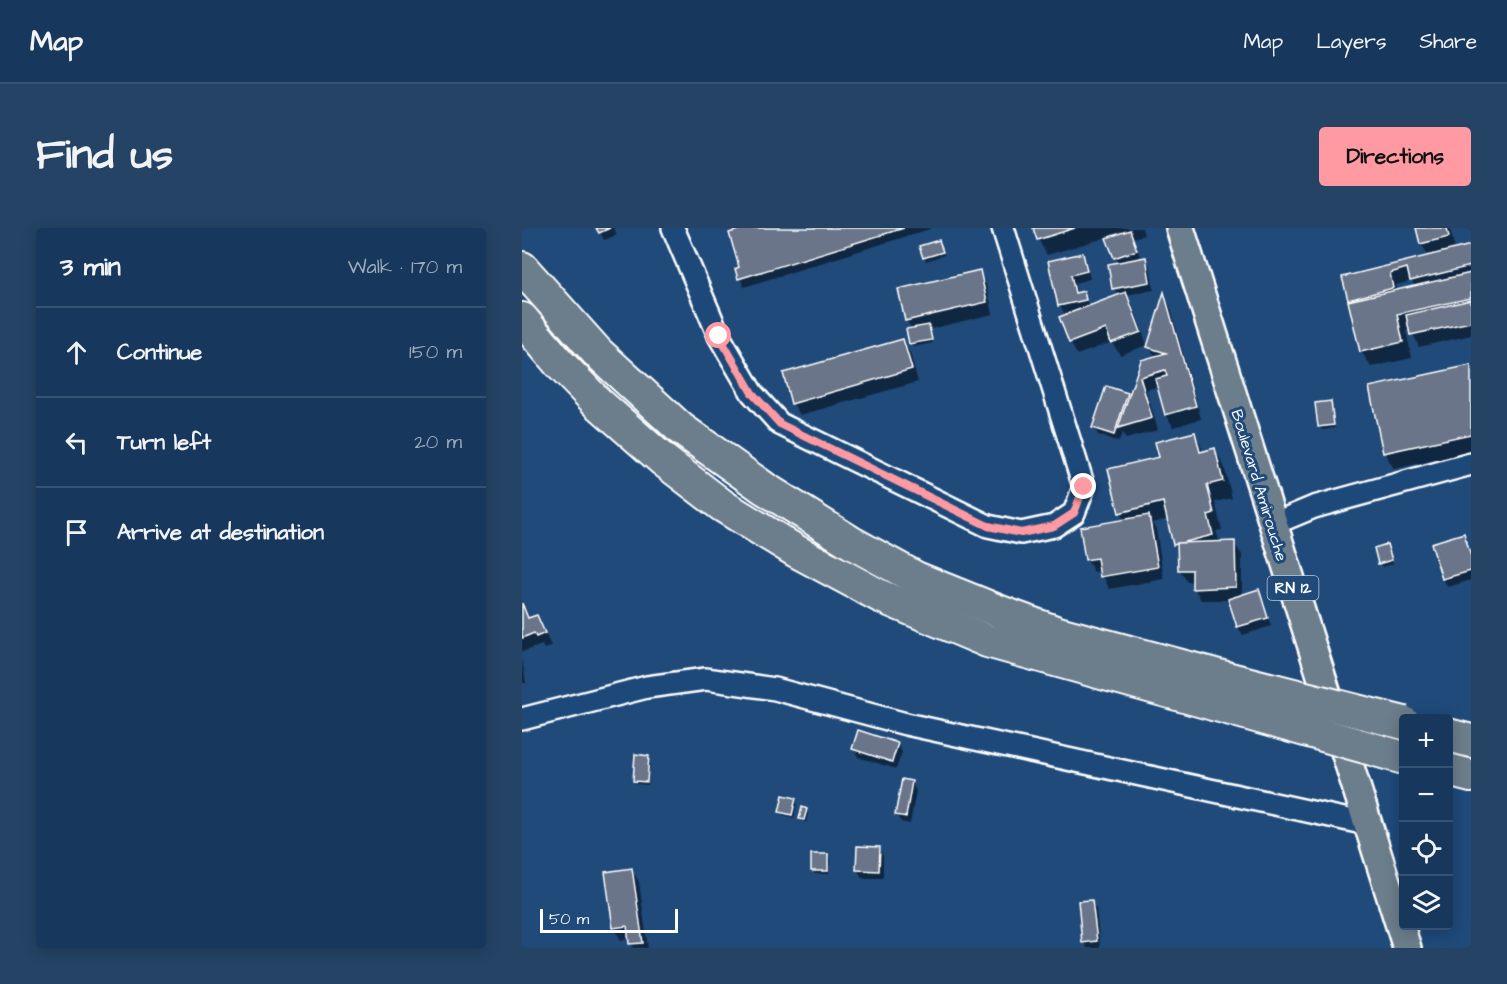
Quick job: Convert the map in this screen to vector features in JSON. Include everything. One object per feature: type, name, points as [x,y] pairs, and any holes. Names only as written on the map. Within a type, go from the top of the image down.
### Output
[{"type":"highway","points":[[522,268],[597,352],[681,429],[764,488],[852,543],[916,578],[1003,613],[1399,756]]},
{"type":"highway","points":[[522,319],[559,363],[597,402],[663,460],[723,506],[796,551],[880,596],[987,641],[1219,691],[1399,722]]},
{"type":"highway","points":[[522,353],[534,359],[559,363]]},
{"type":"highway","points":[[1453,771],[1471,776]]},
{"type":"main road","name":"Boulevard Amirouche","points":[[1180,228],[1407,948]]},
{"type":"street","points":[[673,228],[719,336],[752,393],[780,424],[988,526],[1021,533],[1054,526],[1074,513],[1084,487],[1003,228]]},
{"type":"street","points":[[1272,524],[1314,507],[1471,464]]},
{"type":"street","points":[[522,719],[647,687],[706,679],[775,689],[906,724],[1367,824]]},
{"type":"building","points":[[596,228],[610,228],[599,233]]},
{"type":"building","points":[[744,228],[904,228],[738,279],[735,269],[739,267],[729,233]]},
{"type":"building","points":[[1033,228],[1075,228],[1037,240]]},
{"type":"building","points":[[1416,228],[1447,228],[1449,237],[1420,244]]},
{"type":"building","points":[[1130,230],[1137,250],[1114,258],[1106,238]]},
{"type":"building","points":[[939,240],[943,252],[923,258],[919,246]]},
{"type":"building","points":[[1471,245],[1471,266],[1410,281],[1407,268],[1390,273],[1393,288],[1348,300],[1342,277]]},
{"type":"building","points":[[1083,253],[1087,271],[1071,275],[1075,293],[1084,291],[1086,300],[1058,306],[1048,261]]},
{"type":"building","points":[[1146,257],[1150,282],[1112,289],[1108,264]]},
{"type":"building","points":[[980,270],[987,302],[905,321],[898,289]]},
{"type":"building","points":[[1471,273],[1471,298],[1397,314],[1403,342],[1360,352],[1348,301]]},
{"type":"building","points":[[1126,292],[1141,332],[1111,343],[1106,329],[1069,343],[1059,317]]},
{"type":"building","points":[[1164,292],[1196,406],[1165,415],[1155,379],[1167,376],[1165,370],[1140,377],[1152,418],[1118,428],[1141,360],[1166,353],[1147,347]]},
{"type":"building","points":[[1471,300],[1471,322],[1410,335],[1406,315]]},
{"type":"building","points":[[929,325],[932,340],[909,344],[906,329]]},
{"type":"building","points":[[903,339],[912,369],[791,404],[783,373]]},
{"type":"building","points":[[1471,365],[1471,434],[1383,453],[1369,387]]},
{"type":"building","points":[[1106,386],[1128,393],[1114,435],[1092,428]]},
{"type":"building","points":[[1331,401],[1334,425],[1318,427],[1315,403]]},
{"type":"building","points":[[1195,432],[1200,452],[1215,448],[1223,481],[1207,485],[1214,513],[1208,515],[1213,535],[1173,545],[1163,502],[1119,513],[1108,469],[1159,457],[1155,442]]},
{"type":"building","points":[[1149,515],[1158,567],[1100,577],[1097,558],[1085,560],[1080,527]]},
{"type":"building","points":[[1464,533],[1471,557],[1471,571],[1442,579],[1431,543]]},
{"type":"building","points":[[1235,541],[1236,587],[1192,589],[1192,570],[1178,570],[1177,543]]},
{"type":"building","points":[[1387,544],[1392,560],[1378,564],[1374,548]]},
{"type":"building","points":[[1259,589],[1268,618],[1237,627],[1228,599]]},
{"type":"building","points":[[522,603],[528,618],[537,615],[545,633],[536,637],[534,633],[522,638]]},
{"type":"building","points":[[858,730],[898,743],[892,762],[852,749]]},
{"type":"building","points":[[635,754],[649,756],[647,782],[633,781]]},
{"type":"building","points":[[902,779],[912,781],[906,817],[895,815]]},
{"type":"building","points":[[783,795],[796,798],[792,815],[779,812]]},
{"type":"building","points":[[802,807],[807,809],[804,820],[799,819]]},
{"type":"building","points":[[857,846],[880,847],[879,871],[856,870]]},
{"type":"building","points":[[811,854],[828,854],[828,871],[811,871]]},
{"type":"building","points":[[632,868],[643,943],[629,944],[627,926],[613,928],[605,872]]},
{"type":"building","points":[[1092,900],[1097,941],[1082,943],[1078,901]]},
{"type":"route","points":[[719,336],[752,393],[780,424],[988,526],[1021,533],[1054,526],[1074,513],[1084,487]]}]
